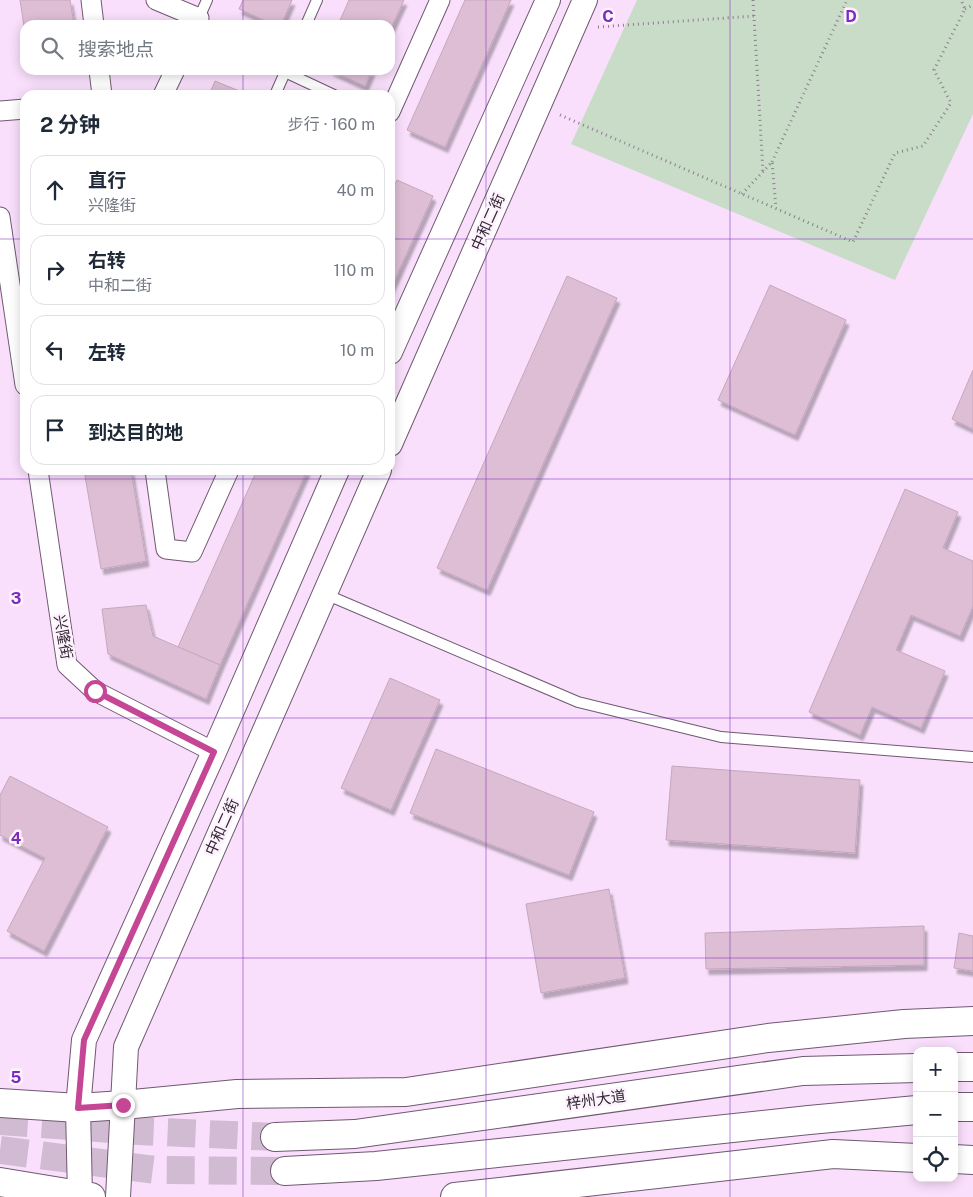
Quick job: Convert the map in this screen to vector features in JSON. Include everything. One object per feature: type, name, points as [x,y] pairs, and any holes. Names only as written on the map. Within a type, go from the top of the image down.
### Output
[{"type":"main road","points":[[0,1103],[78,1108],[237,1094],[406,1092],[768,1038],[904,1024],[973,1021]]},
{"type":"main road","points":[[958,1067],[973,1067]]},
{"type":"main road","name":"梓州大道","points":[[275,1137],[355,1134],[802,1071],[913,1068]]},
{"type":"main road","points":[[958,1107],[973,1107]]},
{"type":"main road","points":[[285,1171],[376,1166],[913,1110]]},
{"type":"main road","points":[[455,1197],[833,1154],[913,1158]]},
{"type":"main road","points":[[958,1159],[973,1160]]},
{"type":"main road","points":[[0,1182],[84,1197]]},
{"type":"street","points":[[91,0],[93,20]]},
{"type":"street","points":[[156,0],[193,20]]},
{"type":"street","points":[[395,101],[440,0]]},
{"type":"street","points":[[395,341],[548,0]]},
{"type":"street","name":"中和二街","points":[[395,433],[585,0]]},
{"type":"street","points":[[100,75],[102,90]]},
{"type":"street","points":[[165,90],[173,75]]},
{"type":"street","points":[[0,111],[20,109]]},
{"type":"street","points":[[0,216],[20,350]]},
{"type":"street","name":"兴隆街","points":[[39,475],[67,665],[95,691],[214,752]]},
{"type":"street","points":[[156,475],[166,550],[192,552],[227,475]]},
{"type":"street","points":[[84,1197],[78,1108],[84,1040],[214,752],[335,475]]},
{"type":"street","name":"中和二街","points":[[118,1197],[126,1047],[376,475]]},
{"type":"lane","points":[[198,20],[207,0]]},
{"type":"lane","points":[[308,20],[317,0]]},
{"type":"lane","points":[[277,90],[283,75]]},
{"type":"lane","points":[[293,75],[324,90]]},
{"type":"lane","points":[[324,594],[578,702],[721,737],[973,756]]},
{"type":"path","points":[[753,0],[763,172]]},
{"type":"path","points":[[742,194],[772,162],[847,0]]},
{"type":"path","points":[[961,0],[965,9]]},
{"type":"path","points":[[539,106],[853,242],[895,154],[923,146],[951,103],[934,70],[965,9],[973,4]]},
{"type":"path","points":[[572,29],[754,16]]},
{"type":"path","points":[[772,162],[776,208]]},
{"type":"green space","points":[[637,0],[973,0],[973,114],[895,280],[571,144]]},
{"type":"building","points":[[20,0],[70,0],[73,20],[23,20]]},
{"type":"building","points":[[243,0],[292,0],[283,20],[264,20],[239,9]]},
{"type":"building","points":[[349,0],[404,0],[395,20],[340,20]]},
{"type":"building","points":[[465,0],[511,0],[445,147],[407,130]]},
{"type":"building","points":[[341,75],[370,75],[365,86]]},
{"type":"building","points":[[215,81],[237,90],[211,90]]},
{"type":"building","points":[[397,180],[433,196],[395,279],[395,185]]},
{"type":"building","points":[[567,276],[617,298],[487,590],[437,568]]},
{"type":"building","points":[[770,285],[846,320],[795,435],[718,400]]},
{"type":"building","points":[[973,370],[973,429],[952,419]]},
{"type":"building","points":[[85,475],[132,475],[146,561],[101,569]]},
{"type":"building","points":[[255,475],[305,475],[220,665],[178,647]]},
{"type":"building","points":[[905,489],[958,512],[943,548],[973,561],[973,606],[960,636],[911,615],[896,650],[945,671],[921,728],[872,707],[860,735],[809,712]]},
{"type":"building","points":[[146,605],[153,636],[220,665],[206,699],[108,654],[102,609]]},
{"type":"building","points":[[390,678],[440,700],[391,810],[341,788]]},
{"type":"building","points":[[436,749],[594,812],[569,875],[410,813]]},
{"type":"building","points":[[672,766],[860,780],[855,853],[666,840]]},
{"type":"building","points":[[10,776],[108,827],[44,951],[7,931],[45,858],[0,835],[0,795]]},
{"type":"building","points":[[609,889],[625,978],[541,993],[526,904]]},
{"type":"building","points":[[924,926],[924,965],[706,969],[705,933]]},
{"type":"building","points":[[959,933],[973,936],[973,971],[954,968]]},
{"type":"tunnel","points":[[0,1121],[139,1131],[275,1137]]},
{"type":"tunnel","points":[[0,1150],[156,1170],[285,1171]]},
{"type":"route","points":[[95,691],[214,752],[84,1040],[78,1108],[123,1105]]}]
